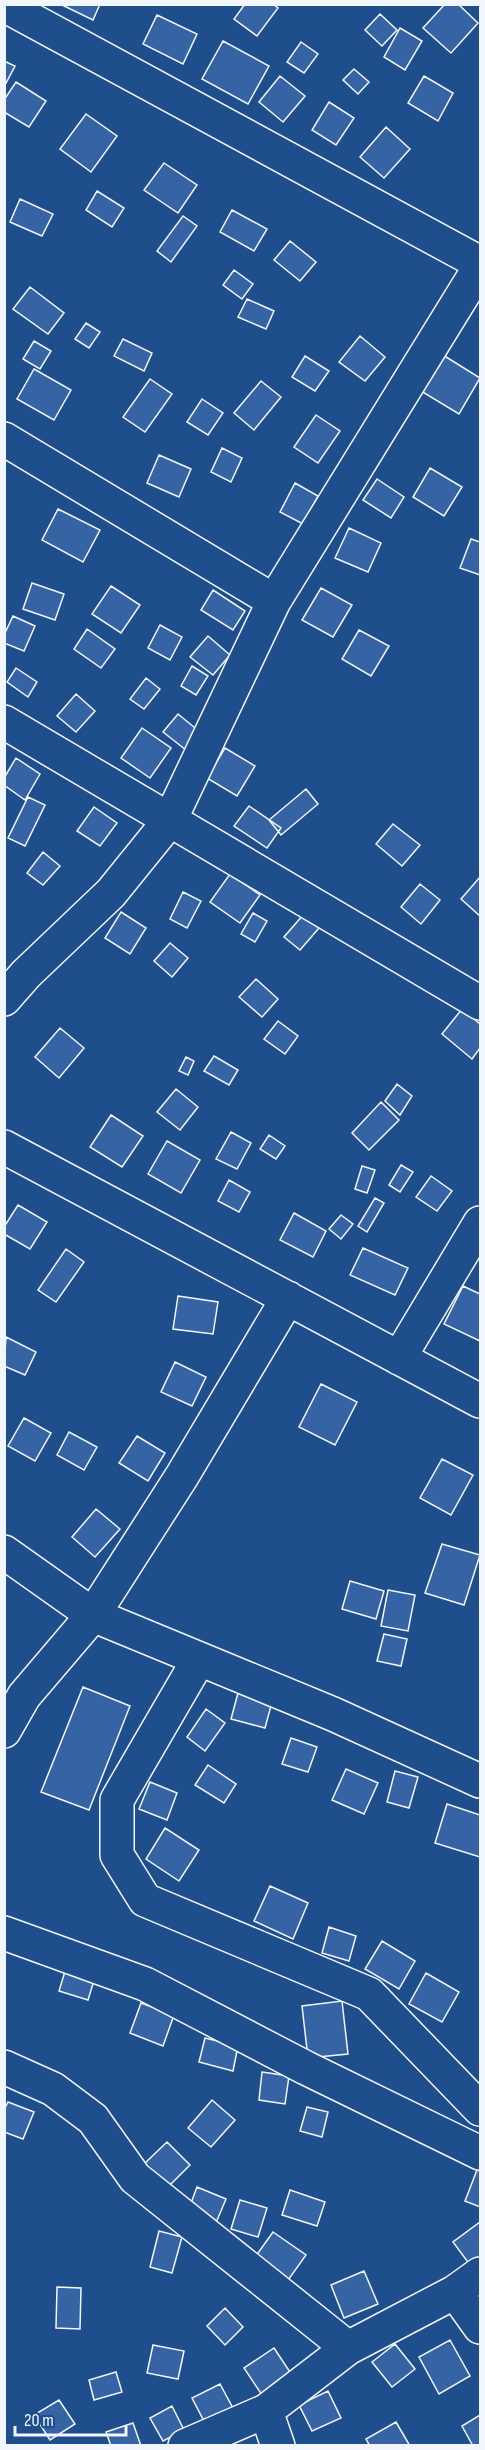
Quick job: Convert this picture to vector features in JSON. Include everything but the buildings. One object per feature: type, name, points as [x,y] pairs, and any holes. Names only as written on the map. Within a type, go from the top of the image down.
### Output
[{"type":"street","points":[[4,6],[480,265],[274,601],[170,820],[111,893],[26,974],[4,999]]},
{"type":"street","points":[[4,439],[274,601]]},
{"type":"street","points":[[4,722],[480,1002]]},
{"type":"street","points":[[4,1147],[480,1401]]},
{"type":"street","points":[[399,1358],[480,1223]]},
{"type":"street","points":[[4,1731],[24,1696],[93,1615],[182,1476],[288,1298]]},
{"type":"street","points":[[4,1552],[93,1615],[333,1714],[480,1781]]},
{"type":"street","points":[[199,1659],[117,1800],[117,1855],[128,1873],[145,1900],[369,1994],[480,2109]]},
{"type":"street","points":[[4,1933],[145,1984],[306,2068],[480,2153]]},
{"type":"street","points":[[4,2067],[53,2089],[93,2119],[135,2178],[348,2348]]},
{"type":"street","points":[[185,2445],[266,2411],[348,2348],[468,2283],[480,2327]]},
{"type":"street","points":[[266,2411],[278,2445]]}]
